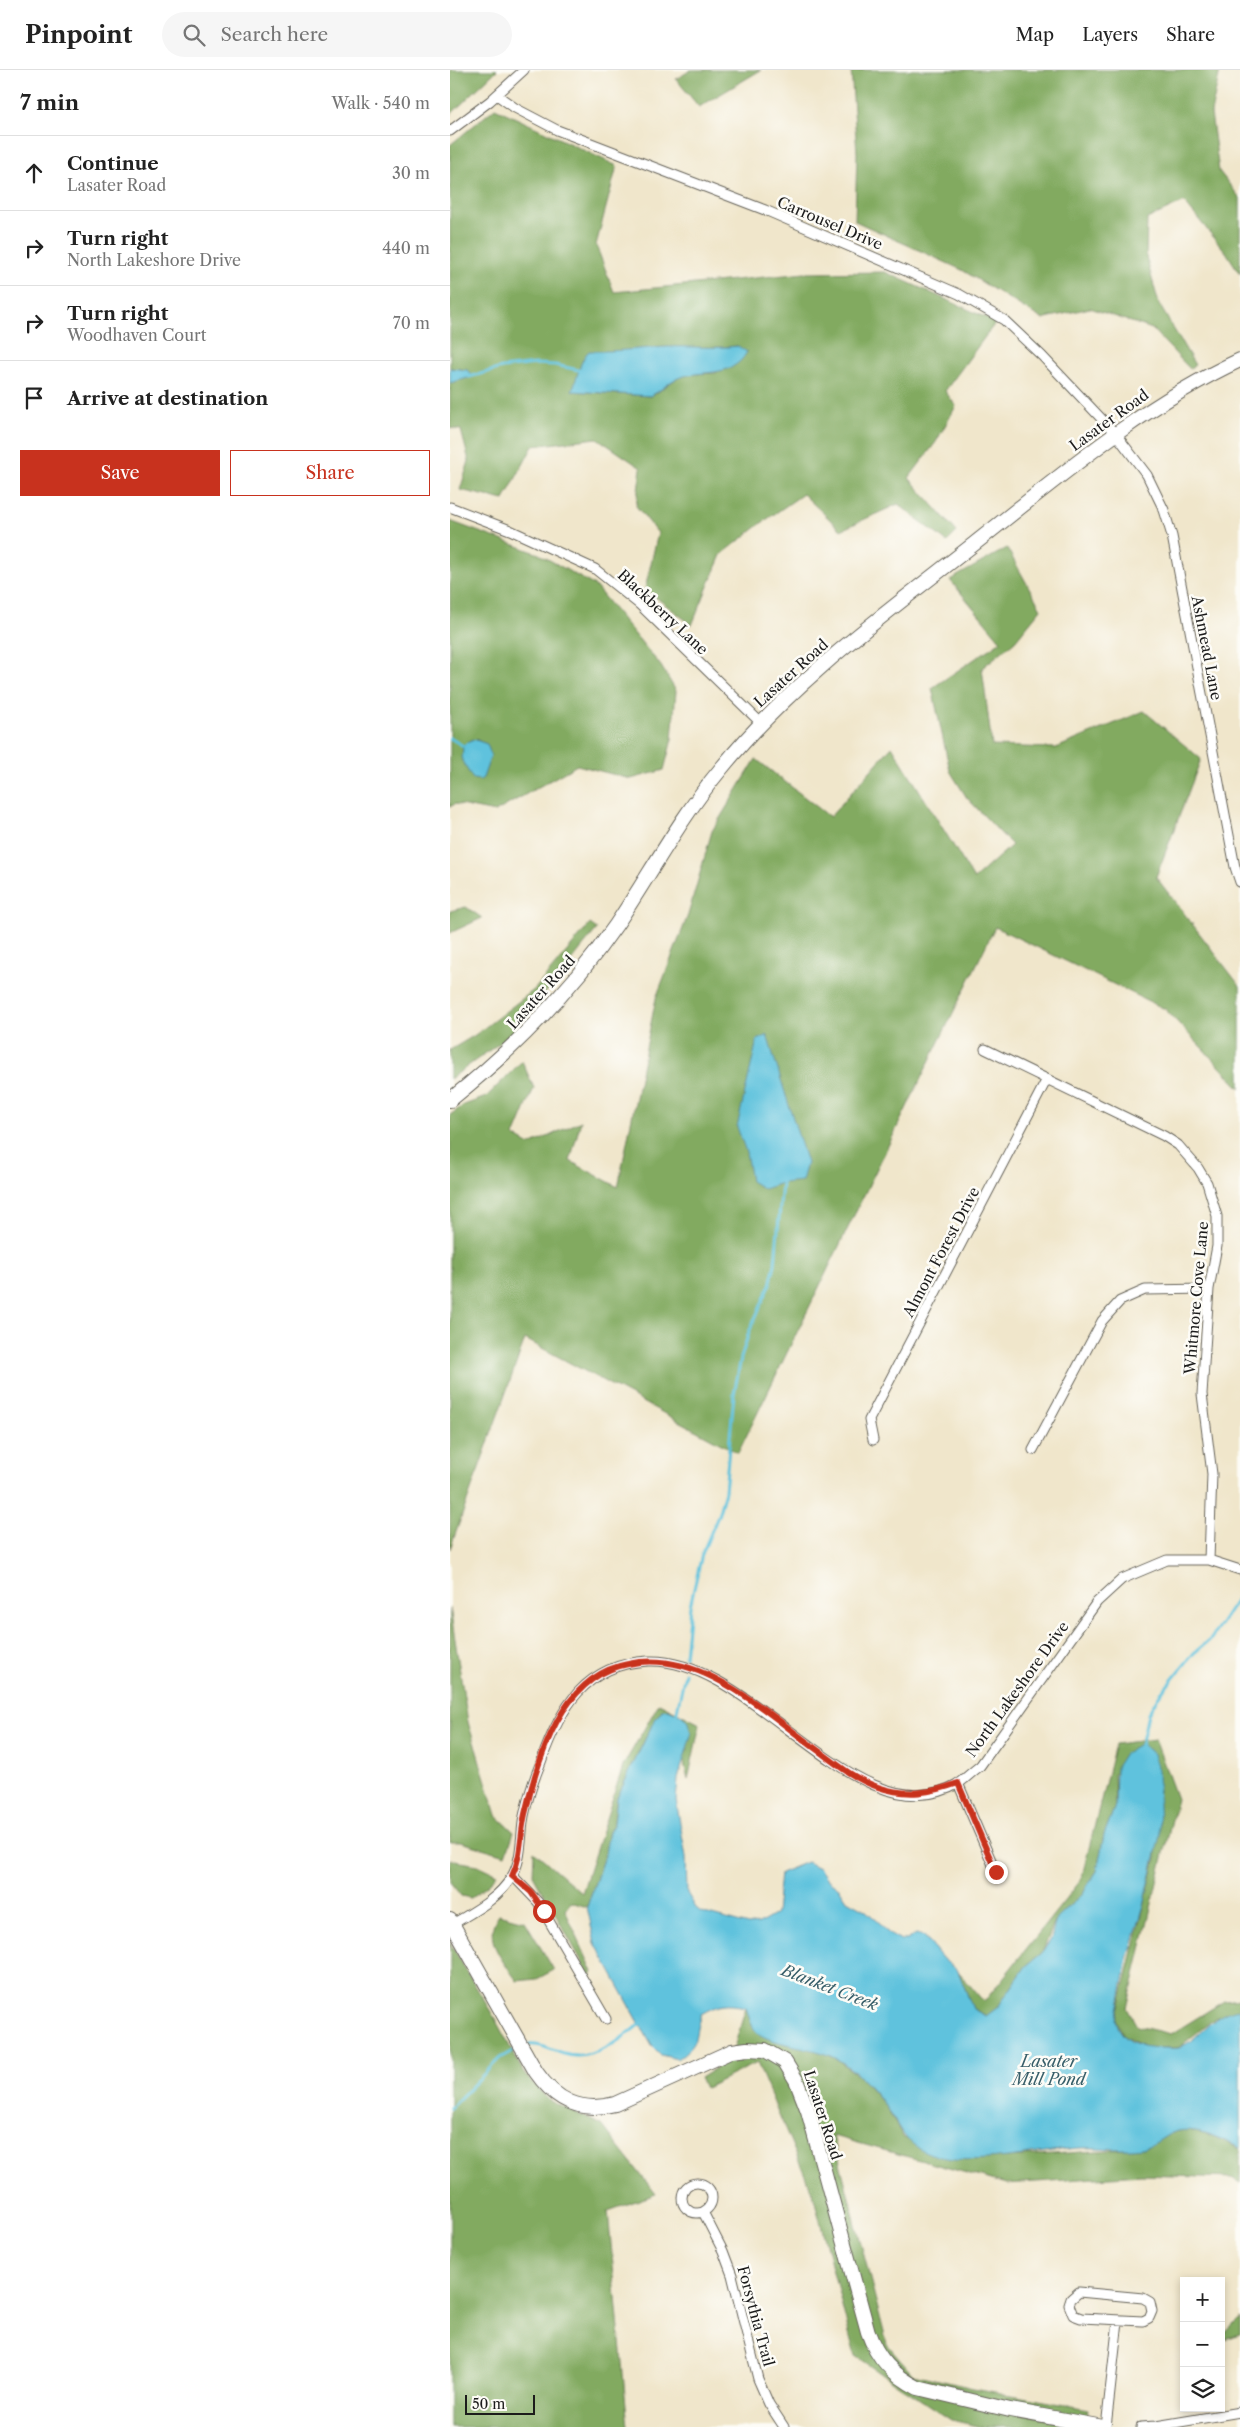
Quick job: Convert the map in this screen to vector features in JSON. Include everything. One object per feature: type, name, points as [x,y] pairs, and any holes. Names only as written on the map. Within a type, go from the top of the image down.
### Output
[{"type":"street","points":[[450,131],[497,95],[524,70]]},
{"type":"street","name":"Carrousel Drive","points":[[497,95],[515,108],[557,130],[765,210],[960,294],[1004,320],[1042,356],[1115,433]]},
{"type":"street","name":"Lasater Road","points":[[450,1100],[528,1032],[567,990],[617,922],[697,800],[761,723],[836,653],[1115,433],[1185,387],[1240,360]]},
{"type":"street","name":"Ashmead Lane","points":[[1115,433],[1147,474],[1164,510],[1172,536],[1235,867],[1240,882]]},
{"type":"street","name":"Blackberry Lane","points":[[450,507],[510,530],[595,569],[640,605],[761,723]]},
{"type":"street","name":"Whitmore Cove Lane","points":[[984,1049],[1164,1136],[1178,1146],[1198,1168],[1210,1191],[1217,1216],[1217,1246],[1209,1289],[1202,1394],[1212,1474],[1209,1560]]},
{"type":"street","name":"Almont Forest Drive","points":[[873,1440],[869,1420],[1047,1080]]},
{"type":"street","points":[[1033,1450],[1102,1321],[1120,1301],[1145,1290],[1209,1289]]},
{"type":"street","name":"North Lakeshore Drive","points":[[451,1922],[497,1895],[512,1876],[520,1854],[522,1830],[530,1792],[555,1723],[570,1702],[596,1676],[621,1665],[661,1661],[687,1665],[703,1671],[750,1701],[844,1770],[878,1788],[895,1792],[925,1794],[958,1783],[980,1766],[1097,1602],[1122,1579],[1167,1560],[1209,1560],[1240,1570]]},
{"type":"street","points":[[958,1783],[996,1872]]},
{"type":"street","points":[[512,1876],[538,1902],[606,2019]]},
{"type":"street","name":"Lasater Road","points":[[451,1922],[533,2066],[548,2088],[558,2096],[575,2104],[596,2107],[616,2104],[732,2051],[757,2049],[778,2057],[791,2068],[808,2111],[868,2332],[884,2362],[907,2382],[918,2388],[1010,2410],[1104,2427]]},
{"type":"street","name":"Forsythia Trail","points":[[703,2212],[723,2251],[732,2275],[758,2379],[769,2404],[784,2427]]},
{"type":"street","points":[[1079,2292],[1143,2298],[1150,2302],[1152,2311],[1149,2318],[1143,2321],[1118,2321],[1073,2316],[1069,2305],[1071,2299],[1079,2292]]},
{"type":"street","points":[[1104,2427],[1118,2321]]},
{"type":"street","points":[[1141,2427],[1240,2412]]},
{"type":"green space","points":[[450,70],[497,70],[450,115]]},
{"type":"green space","points":[[691,70],[761,70],[699,107],[676,79]]},
{"type":"green space","points":[[851,70],[1220,70],[1211,113],[1219,171],[1240,198],[1240,274],[1226,252],[1184,202],[1147,219],[1146,257],[1159,304],[1195,365],[1190,369],[1152,329],[1090,308],[1042,319],[962,270],[855,221],[857,153]]},
{"type":"green space","points":[[495,108],[617,166],[596,245],[614,292],[805,273],[885,272],[996,322],[945,391],[956,406],[936,442],[909,478],[957,532],[947,542],[898,504],[841,530],[803,494],[721,555],[692,625],[645,589],[658,533],[636,506],[641,468],[597,438],[533,446],[504,500],[460,490],[469,461],[461,430],[450,428],[450,383],[456,383],[467,370],[450,368],[450,145]],"holes":[[[738,346],[716,373],[694,374],[677,378],[650,396],[572,391],[580,371],[618,353],[652,348]]]},
{"type":"green space","points":[[450,521],[539,554],[595,586],[661,666],[676,691],[672,739],[664,770],[631,779],[577,765],[495,812],[455,804],[450,807]],"holes":[[[476,739],[489,747],[462,754]]]},
{"type":"green space","points":[[1007,548],[1041,609],[1015,641],[982,668],[992,746],[1056,748],[1144,711],[1201,759],[1156,877],[1240,986],[1240,1088],[1165,1009],[995,927],[738,1453],[525,1339],[450,1549],[450,1115],[464,1105],[486,1097],[522,1061],[534,1088],[514,1136],[530,1145],[581,1121],[570,1161],[618,1187],[656,998],[688,915],[712,831],[756,759],[830,817],[892,746],[974,879],[1012,845],[967,798],[950,771],[932,688],[1001,641],[950,580]]},
{"type":"green space","points":[[466,907],[482,918],[450,933],[450,911]]},
{"type":"green space","points":[[590,924],[597,929],[512,1034],[450,1079],[450,1050],[475,1035],[535,989]]},
{"type":"green space","points":[[450,1608],[468,1722],[496,1815],[514,1832],[506,1855],[461,1842],[450,1842]]},
{"type":"green space","points":[[659,1703],[700,1724],[688,1780],[683,1758],[688,1749],[669,1709],[662,1710],[654,1721],[617,1798],[614,1823],[609,1832],[605,1853],[587,1907],[571,1902],[565,1910],[593,1972],[590,1976],[533,1875],[534,1851],[582,1893],[623,1766]]},
{"type":"green space","points":[[1155,1739],[1177,1799],[1127,2008],[1137,2026],[1171,2034],[1224,2001],[1240,1999],[1240,2009],[1215,2018],[1178,2048],[1147,2048],[1124,2036],[1116,2020],[1156,1857],[1149,1750],[1141,1743],[1114,1774],[1115,1806],[1104,1835],[1097,1871],[1082,1894],[1056,1919],[1042,1953],[1026,1966],[998,2007],[987,2016],[973,2009],[958,1971],[984,2002],[1081,1880],[1115,1744]]},
{"type":"green space","points":[[450,1860],[478,1865],[497,1874],[488,1885],[471,1898],[461,1896],[450,1882]]},
{"type":"green space","points":[[499,1914],[525,1921],[554,1970],[537,1979],[517,1981],[500,1957],[493,1940],[494,1923]]},
{"type":"green space","points":[[450,1943],[494,2017],[525,2075],[550,2101],[602,2125],[656,2194],[608,2211],[628,2427],[450,2427]]},
{"type":"green space","points":[[746,2007],[754,2030],[822,2052],[837,2059],[863,2080],[884,2104],[904,2138],[952,2158],[978,2159],[1141,2148],[1172,2133],[1189,2130],[1207,2134],[1240,2149],[1240,2183],[1232,2178],[1141,2175],[1006,2184],[833,2136],[887,2344],[913,2374],[973,2388],[1088,2409],[1085,2427],[982,2427],[951,2420],[855,2356],[813,2194],[757,2063],[705,2088],[700,2078],[731,2058]]},
{"type":"green space","points":[[1240,2318],[1240,2334],[1225,2339],[1225,2333]]},
{"type":"water","points":[[738,346],[747,352],[741,361],[733,366],[724,370],[676,379],[650,396],[572,391],[581,364],[589,351]]},
{"type":"water","points":[[450,368],[467,370],[471,373],[472,377],[450,383]]},
{"type":"water","points":[[473,739],[487,744],[491,755],[483,778],[480,780],[473,779],[462,761],[463,745]]},
{"type":"water","points":[[767,1035],[807,1163],[802,1181],[782,1183],[764,1189],[751,1181],[746,1152],[737,1127],[757,1040]]},
{"type":"water","name":"Lasater Mill Pond","points":[[668,1709],[680,1714],[689,1722],[691,1735],[678,1779],[676,1800],[686,1857],[687,1893],[696,1908],[701,1912],[748,1925],[759,1924],[776,1914],[780,1873],[807,1862],[819,1868],[827,1879],[840,1889],[847,1900],[865,1910],[887,1932],[901,1940],[907,1940],[916,1934],[924,1936],[943,1959],[958,1971],[973,2009],[986,2016],[998,2007],[1026,1966],[1042,1953],[1051,1939],[1056,1919],[1082,1894],[1097,1871],[1104,1835],[1115,1806],[1116,1767],[1125,1753],[1141,1743],[1153,1754],[1158,1770],[1160,1835],[1144,1905],[1128,1959],[1116,2020],[1123,2034],[1134,2043],[1156,2048],[1179,2048],[1222,2015],[1240,2009],[1240,2148],[1207,2134],[1189,2130],[1172,2133],[1150,2146],[1134,2149],[1064,2149],[965,2160],[931,2154],[907,2139],[878,2097],[850,2068],[828,2055],[768,2039],[759,2034],[754,2029],[746,2007],[722,2005],[701,2014],[695,2040],[690,2048],[677,2059],[661,2055],[652,2046],[595,1943],[587,1907],[605,1853],[609,1832],[614,1823],[617,1798],[654,1721],[662,1710]]},
{"type":"waterway","points":[[469,377],[502,368],[536,364],[555,365],[583,371]]},
{"type":"waterway","points":[[450,738],[465,747]]},
{"type":"waterway","points":[[685,1657],[690,1606],[702,1554],[718,1516],[725,1491],[734,1394],[741,1358],[749,1332],[770,1285],[775,1264],[782,1183]]},
{"type":"waterway","points":[[1141,1746],[1148,1714],[1158,1697],[1194,1653],[1211,1639],[1240,1595]]},
{"type":"waterway","points":[[676,1716],[685,1673]]},
{"type":"waterway","name":"Blanket Creek","points":[[526,2045],[541,2046],[574,2056],[585,2055],[595,2053],[615,2043],[641,2023]]},
{"type":"waterway","name":"Blanket Creek","points":[[450,2108],[500,2058],[518,2048]]},
{"type":"route","points":[[544,1911],[531,1892],[512,1876],[520,1854],[524,1814],[550,1735],[562,1711],[586,1684],[609,1669],[635,1662],[674,1662],[703,1671],[750,1701],[844,1770],[878,1788],[895,1792],[925,1794],[958,1783],[996,1872]]}]
